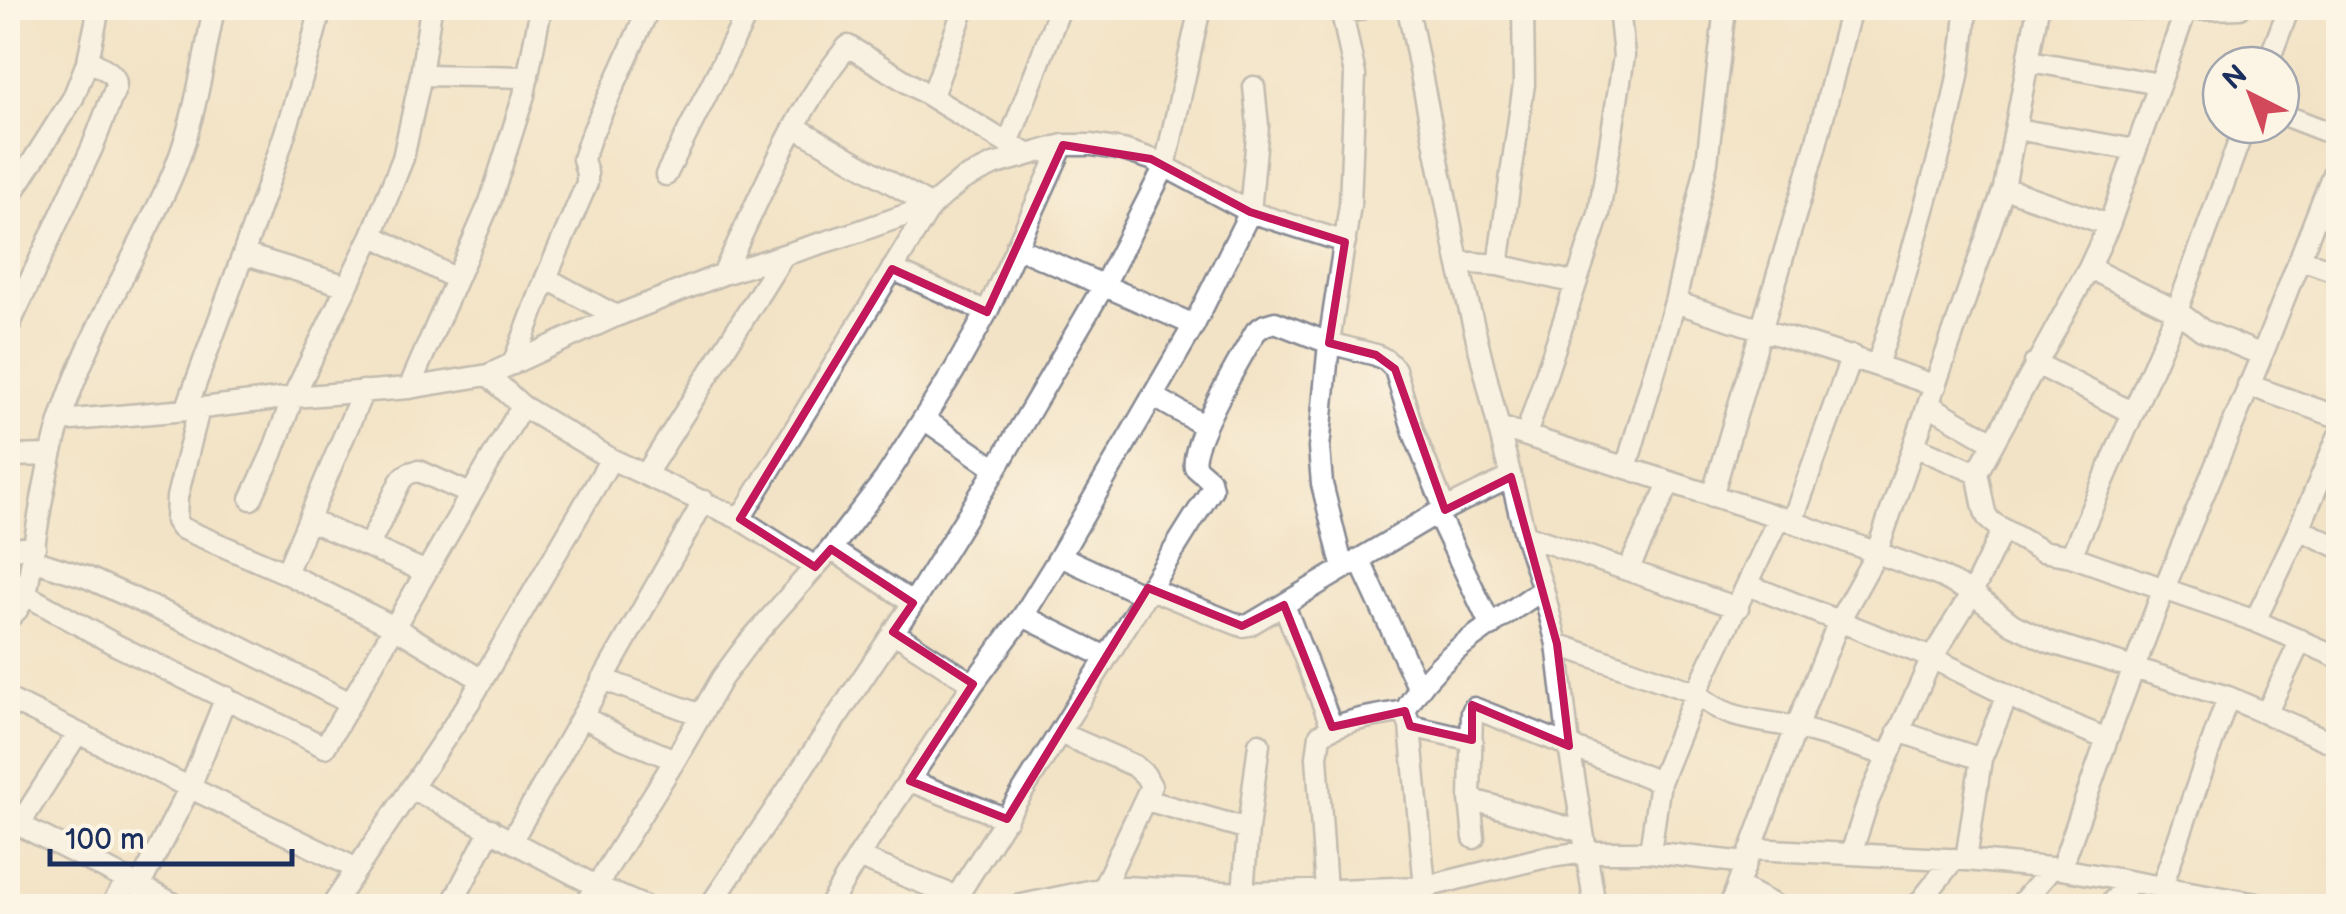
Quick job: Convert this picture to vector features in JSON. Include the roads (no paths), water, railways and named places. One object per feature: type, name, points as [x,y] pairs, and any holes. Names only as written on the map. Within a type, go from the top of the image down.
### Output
[{"type":"street","points":[[8,200],[73,98],[88,60],[98,8]]},
{"type":"street","points":[[8,620],[26,595],[60,421],[92,336],[169,184],[191,124],[214,8]]},
{"type":"street","points":[[322,8],[277,162],[192,409],[176,521],[182,528],[394,626],[482,680]]},
{"type":"street","points":[[251,499],[293,396],[372,235],[403,158],[422,75],[431,8]]},
{"type":"street","points":[[410,388],[490,202],[528,77],[541,8]]},
{"type":"street","points":[[513,364],[587,183],[583,158],[590,138],[649,8]]},
{"type":"street","points":[[666,175],[750,8]]},
{"type":"street","points":[[932,96],[964,8]]},
{"type":"street","points":[[1008,144],[1060,8]]},
{"type":"street","points":[[710,906],[913,603],[1104,285],[1165,166],[1200,8]]},
{"type":"street","points":[[1363,8],[1341,11],[1356,74],[1350,205],[1328,343],[1319,448],[1322,484],[1351,564],[1418,687]]},
{"type":"street","points":[[1408,8],[1458,262],[1525,535],[1557,644],[1569,746],[1596,906]]},
{"type":"street","points":[[1498,264],[1524,84],[1524,8]]},
{"type":"street","points":[[1526,436],[1598,214],[1624,56],[1619,8]]},
{"type":"street","points":[[1626,468],[1675,302],[1706,162],[1725,8]]},
{"type":"street","points":[[1712,496],[1814,152],[1851,8]]},
{"type":"street","points":[[1877,365],[1956,91],[1966,8]]},
{"type":"street","points":[[1730,906],[1839,621],[1876,554],[2004,188],[2038,8]]},
{"type":"street","points":[[2122,8],[2240,8]]},
{"type":"street","points":[[2275,45],[2289,8]]},
{"type":"street","points":[[2186,10],[2109,224],[1977,473],[1984,512],[2002,530],[2042,551],[2070,556],[2255,621],[2338,657]]},
{"type":"street","points":[[723,274],[795,127],[830,68],[848,46],[1028,154]]},
{"type":"street","points":[[8,328],[116,89],[115,76],[88,60]]},
{"type":"street","points":[[2030,60],[2160,84]]},
{"type":"street","points":[[422,75],[528,77]]},
{"type":"street","points":[[829,906],[973,684],[1023,616],[1194,325],[1250,212],[1258,126],[1254,87]]},
{"type":"street","points":[[2301,122],[2338,136]]},
{"type":"street","points":[[795,127],[931,206]]},
{"type":"street","points":[[2016,129],[2136,150]]},
{"type":"street","points":[[584,906],[722,678],[885,479],[954,371],[987,312],[1063,145]]},
{"type":"street","points":[[740,519],[931,206],[962,180],[993,165],[1063,145],[1123,150],[1165,166],[1250,212],[1344,242]]},
{"type":"street","points":[[2070,556],[2177,311],[2238,145]]},
{"type":"street","points":[[2019,906],[2056,869],[2164,590],[2338,162]]},
{"type":"street","points":[[2004,188],[2109,224]]},
{"type":"street","points":[[60,421],[293,396],[410,388],[488,375],[616,316],[723,274],[931,206]]},
{"type":"street","points":[[372,235],[456,279]]},
{"type":"street","points":[[1016,247],[1194,325]]},
{"type":"street","points":[[243,254],[347,286]]},
{"type":"street","points":[[646,474],[783,256]]},
{"type":"street","points":[[2301,259],[2338,272]]},
{"type":"street","points":[[1458,262],[1498,264],[1576,283]]},
{"type":"street","points":[[2089,268],[2177,311],[2202,330],[2262,355]]},
{"type":"street","points":[[892,269],[987,312]]},
{"type":"street","points":[[546,278],[616,316]]},
{"type":"street","points":[[1675,302],[1877,365],[1932,395],[1994,442]]},
{"type":"street","points":[[858,858],[954,902],[1212,489],[1210,480],[1192,463],[1205,426],[1256,332],[1265,325],[1276,322],[1328,343],[1376,355],[1394,369],[1441,512],[1491,626]]},
{"type":"street","points":[[1650,852],[1660,782],[1696,693],[1748,584],[1785,520],[1852,356]]},
{"type":"street","points":[[2035,363],[2133,414]]},
{"type":"street","points":[[488,375],[522,406],[611,459],[740,519],[815,567]]},
{"type":"street","points":[[2248,386],[2338,417]]},
{"type":"street","points":[[286,573],[363,391]]},
{"type":"street","points":[[1153,396],[1205,426]]},
{"type":"street","points":[[26,595],[116,645],[325,747],[522,406]]},
{"type":"street","points":[[924,418],[996,469]]},
{"type":"street","points":[[1499,428],[1785,520],[1940,576],[2040,638],[2228,697],[2338,745]]},
{"type":"street","points":[[2255,621],[2300,529],[2338,437]]},
{"type":"street","points":[[1914,446],[1977,473]]},
{"type":"street","points":[[8,456],[52,455]]},
{"type":"street","points":[[332,906],[482,680],[611,459]]},
{"type":"street","points":[[368,545],[400,482],[411,472],[419,471],[470,494]]},
{"type":"street","points":[[1060,556],[1242,626],[1258,622],[1441,512],[1512,478]]},
{"type":"street","points":[[1628,570],[1670,482]]},
{"type":"street","points":[[512,840],[704,501]]},
{"type":"street","points":[[308,520],[426,572]]},
{"type":"street","points":[[2300,529],[2338,548]]},
{"type":"street","points":[[1851,854],[1887,755],[1932,658],[1972,593],[2002,530]]},
{"type":"street","points":[[1525,535],[1738,608]]},
{"type":"street","points":[[831,549],[913,603]]},
{"type":"street","points":[[8,550],[34,554],[86,577],[350,703]]},
{"type":"street","points":[[1748,584],[1932,658],[2107,739]]},
{"type":"street","points":[[1425,886],[1407,718],[1418,687],[1469,640],[1543,589]]},
{"type":"street","points":[[1284,605],[1332,727]]},
{"type":"street","points":[[1023,616],[1106,657]]},
{"type":"street","points":[[893,632],[973,684]]},
{"type":"street","points":[[2266,714],[2301,640]]},
{"type":"street","points":[[1557,644],[1696,693],[1728,714],[1796,728],[1887,755]]},
{"type":"street","points":[[602,678],[701,715]]},
{"type":"street","points":[[1918,906],[1960,860],[1981,759],[2007,696]]},
{"type":"street","points":[[111,906],[133,884],[190,787],[226,697]]},
{"type":"street","points":[[2162,886],[2228,697]]},
{"type":"street","points":[[8,699],[357,869]]},
{"type":"street","points":[[1474,838],[1470,798],[1472,712],[1476,707],[1660,782]]},
{"type":"street","points":[[582,716],[674,760]]},
{"type":"street","points":[[1326,890],[1317,744],[1320,735],[1360,719],[1407,718],[1472,740]]},
{"type":"street","points":[[1898,731],[1981,759]]},
{"type":"street","points":[[1060,733],[1135,766],[1151,786],[1115,894]]},
{"type":"street","points":[[78,734],[13,822],[178,906]]},
{"type":"street","points":[[1244,893],[1259,744]]},
{"type":"street","points":[[910,781],[1007,819]]},
{"type":"street","points":[[411,788],[596,886],[643,906]]},
{"type":"street","points":[[1470,798],[1585,842],[1650,852],[1749,856],[1851,854],[1960,860],[2056,869],[2162,886],[2221,903],[2268,906]]},
{"type":"street","points":[[1146,800],[1248,830]]},
{"type":"street","points":[[452,906],[492,830]]},
{"type":"street","points":[[1018,906],[1115,894],[1196,898],[1425,886],[1542,858],[1585,842]]},
{"type":"street","points":[[2108,906],[2131,882]]},
{"type":"street","points":[[1738,886],[1776,906]]}]
